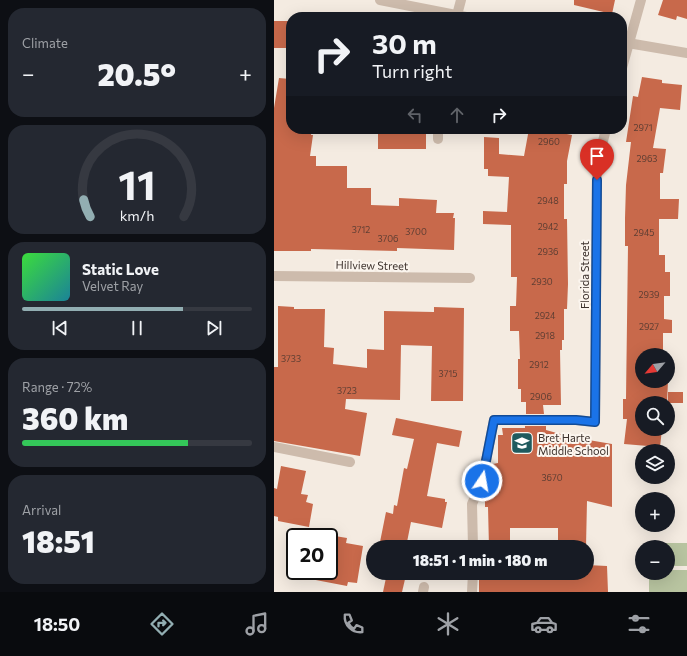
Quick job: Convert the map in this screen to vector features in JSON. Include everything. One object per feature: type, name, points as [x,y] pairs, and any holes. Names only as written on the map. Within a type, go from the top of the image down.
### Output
[{"type":"street","points":[[380,0],[429,12]]},
{"type":"street","points":[[461,0],[461,12]]},
{"type":"street","points":[[627,38],[642,0]]},
{"type":"street","points":[[627,43],[687,53]]},
{"type":"street","name":"Florida Street","points":[[473,540],[472,504],[482,481],[494,420],[576,420],[595,422],[597,165],[605,134]]},
{"type":"street","name":"Hillview Street","points":[[274,276],[470,278]]},
{"type":"street","points":[[274,448],[350,462]]},
{"type":"street","points":[[472,592],[473,580]]},
{"type":"green space","points":[[675,543],[687,543],[687,566],[675,566]]},
{"type":"green space","points":[[675,570],[687,570],[687,592],[649,592],[649,580],[675,580]]},
{"type":"building","points":[[574,0],[615,0],[612,12],[604,12],[574,5]]},
{"type":"building","points":[[663,0],[687,0],[687,19],[677,16],[676,20],[658,15]]},
{"type":"building","points":[[274,21],[286,21],[286,48],[274,48]]},
{"type":"building","points":[[642,77],[662,80],[662,83],[682,85],[680,110],[660,108],[653,148],[666,149],[663,173],[660,173],[660,199],[679,199],[678,219],[659,219],[659,255],[665,255],[665,272],[670,272],[670,296],[664,296],[664,319],[672,320],[672,333],[663,333],[663,348],[635,348],[635,388],[668,388],[667,396],[635,396],[635,436],[661,436],[660,444],[635,445],[624,444],[627,419],[623,419],[623,399],[626,399],[628,246],[625,246],[626,185],[631,142],[626,142],[633,96],[638,97]]},
{"type":"building","points":[[279,78],[286,79],[286,134],[313,135],[310,156],[316,156],[316,166],[347,166],[347,188],[371,188],[371,205],[399,206],[399,198],[437,200],[436,213],[454,213],[454,250],[397,248],[397,251],[311,249],[311,251],[274,251],[274,108]]},
{"type":"building","points":[[378,134],[426,134],[426,149],[378,149]]},
{"type":"building","points":[[528,134],[572,135],[567,161],[567,184],[564,184],[564,219],[567,219],[568,284],[567,309],[564,309],[564,340],[562,340],[562,350],[560,350],[561,405],[543,405],[544,414],[526,414],[526,402],[521,402],[521,389],[518,389],[518,359],[520,359],[519,331],[510,331],[510,306],[516,306],[517,277],[511,277],[511,225],[483,224],[483,211],[507,212],[509,177],[488,176],[488,169],[484,169],[484,137],[499,138],[499,154],[524,156]]},
{"type":"building","points":[[278,306],[294,307],[294,309],[325,309],[324,347],[334,348],[333,364],[367,368],[367,349],[384,350],[384,311],[434,312],[434,307],[464,308],[463,401],[431,401],[432,346],[401,345],[400,400],[346,399],[345,409],[367,413],[360,456],[274,441],[274,367],[278,367]]},
{"type":"building","points":[[668,392],[683,392],[683,403],[675,403],[675,396],[668,396]]},
{"type":"building","points":[[396,418],[462,431],[459,447],[437,443],[427,496],[445,499],[445,502],[447,502],[442,528],[411,522],[407,540],[380,540],[386,512],[393,514],[394,505],[397,506],[404,468],[407,469],[414,439],[392,435]]},
{"type":"building","points":[[525,426],[546,426],[546,430],[571,437],[612,444],[612,507],[587,501],[586,540],[558,540],[558,528],[510,528],[510,540],[489,540],[488,507],[485,507],[485,491],[493,491],[493,464],[498,463],[498,435],[503,435],[502,428],[525,428]]},
{"type":"building","points":[[281,466],[306,471],[301,494],[308,495],[306,502],[313,504],[309,527],[278,521],[278,517],[274,516],[274,488],[277,489]]},
{"type":"building","points":[[338,536],[347,538],[346,543],[363,546],[357,583],[348,582],[347,586],[316,580],[338,580]]},
{"type":"building","points":[[594,565],[607,566],[608,592],[479,592],[479,580],[594,580]]},
{"type":"building","points":[[386,580],[405,580],[402,592],[383,592]]},
{"type":"place","name":"Bret Harte Middle School","points":[[522,443]]},
{"type":"route","points":[[482,481],[494,420],[576,420],[595,422],[597,180]]}]
